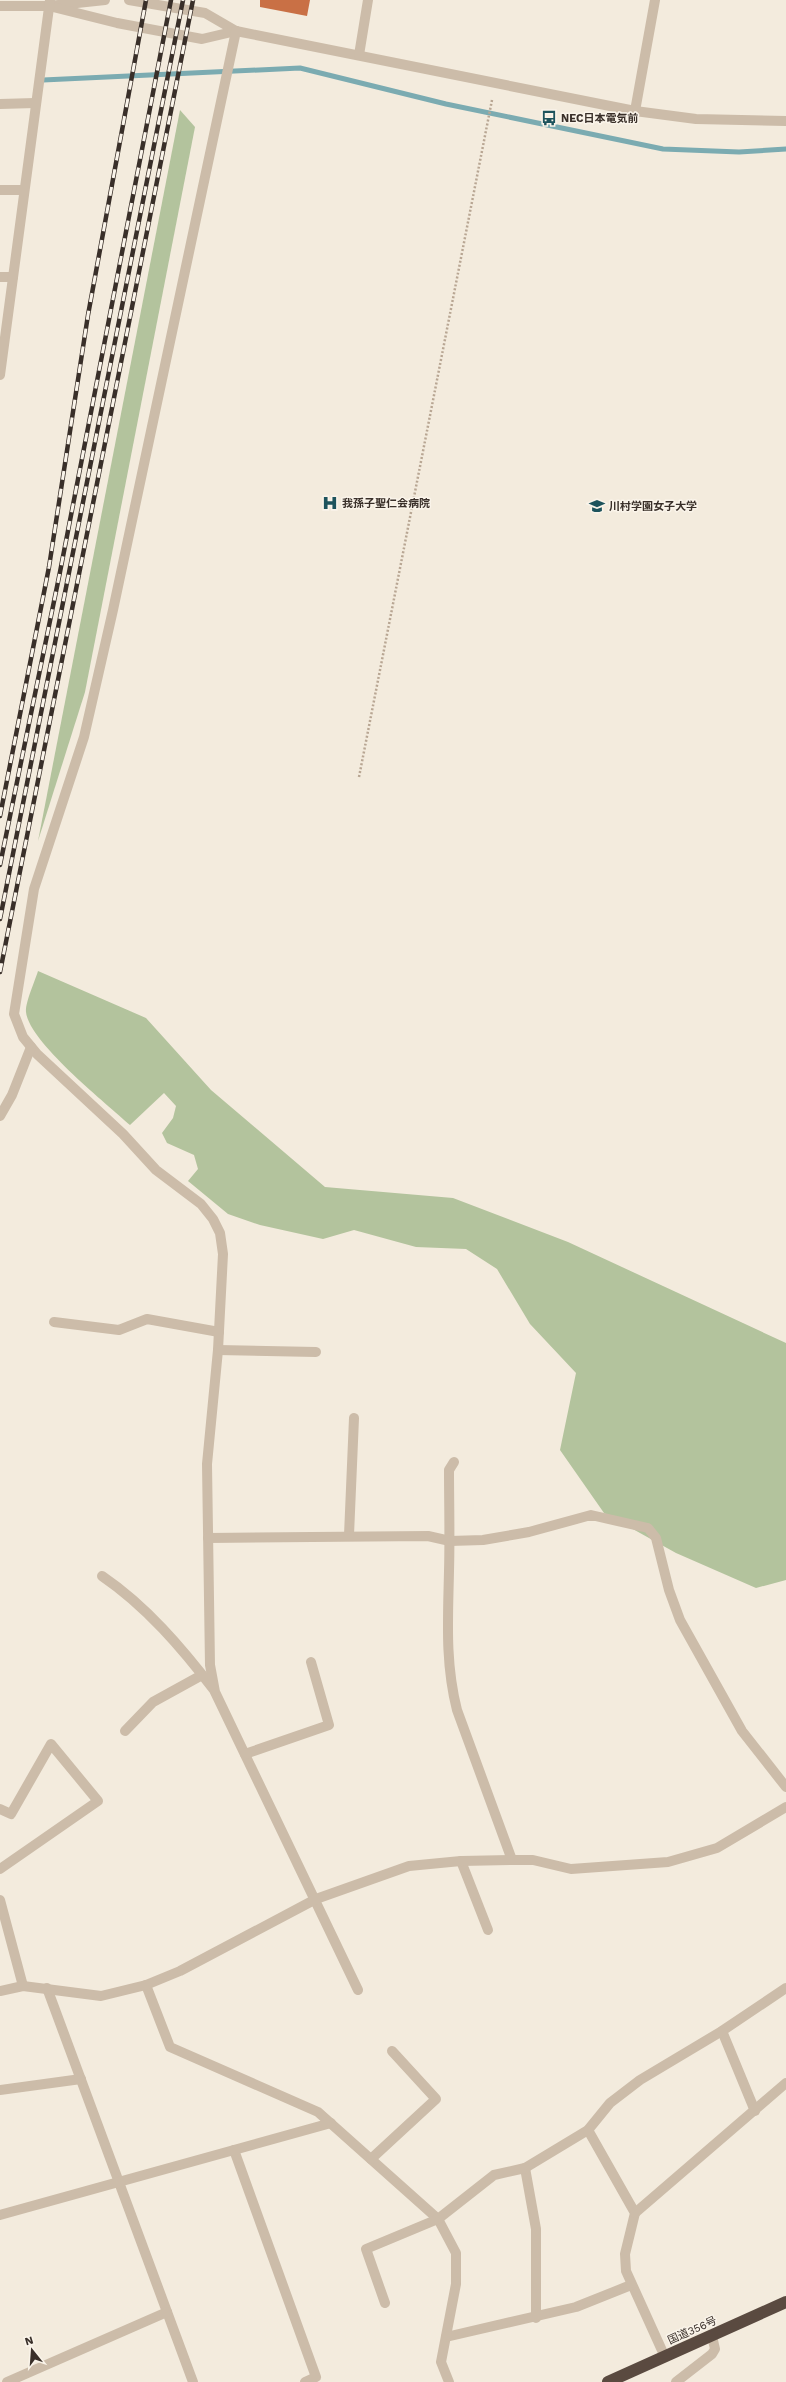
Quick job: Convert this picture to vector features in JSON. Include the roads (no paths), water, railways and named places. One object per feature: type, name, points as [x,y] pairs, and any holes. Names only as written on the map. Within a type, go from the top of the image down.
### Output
[{"type":"highway","name":"国道356号","points":[[608,2382],[786,2302]]},
{"type":"street","points":[[0,6],[105,0]]},
{"type":"street","points":[[129,0],[205,13],[236,31],[635,111],[696,119],[786,121]]},
{"type":"street","points":[[359,55],[368,0]]},
{"type":"street","points":[[635,111],[655,0]]},
{"type":"street","points":[[49,3],[117,23],[202,38],[236,31]]},
{"type":"street","points":[[1,369],[49,3]]},
{"type":"street","points":[[215,1692],[210,1665],[207,1464],[218,1350],[223,1254],[220,1233],[213,1219],[201,1204],[156,1170],[123,1134],[31,1047],[17,1026],[14,1014],[34,889],[84,737],[115,603],[236,31]]},
{"type":"street","points":[[0,104],[35,103]]},
{"type":"street","points":[[0,190],[24,190]]},
{"type":"street","points":[[0,277],[13,277]]},
{"type":"street","points":[[0,1116],[12,1095],[31,1047]]},
{"type":"street","points":[[54,1322],[119,1330],[147,1319],[219,1332]]},
{"type":"street","points":[[218,1350],[316,1352]]},
{"type":"street","points":[[349,1535],[354,1418]]},
{"type":"street","points":[[454,1462],[449,1470],[450,1541],[448,1660],[451,1686],[457,1710],[512,1860]]},
{"type":"street","points":[[208,1538],[349,1535],[428,1536],[450,1541],[482,1540],[529,1532],[591,1515],[648,1528],[656,1538],[669,1590],[680,1620],[742,1731],[786,1786]]},
{"type":"street","points":[[102,1576],[127,1594],[190,1660],[215,1692],[316,1899],[358,1990]]},
{"type":"street","points":[[245,1754],[328,1725],[311,1662]]},
{"type":"street","points":[[125,1731],[153,1702],[202,1675]]},
{"type":"street","points":[[0,1809],[11,1814],[51,1744],[98,1800],[0,1869]]},
{"type":"street","points":[[0,1991],[23,1986],[101,1996],[146,1985],[180,1971],[316,1899],[409,1866],[461,1861],[533,1860],[571,1869],[668,1862],[717,1848],[786,1807]]},
{"type":"street","points":[[461,1861],[488,1930]]},
{"type":"street","points":[[0,1900],[23,1986]]},
{"type":"street","points":[[146,1985],[170,2047],[318,2112],[438,2220],[456,2253],[456,2284],[441,2362],[449,2382]]},
{"type":"street","points":[[47,1988],[193,2382]]},
{"type":"street","points":[[385,2303],[366,2249],[438,2220],[494,2175],[525,2168],[588,2130],[610,2103],[640,2080],[722,2031],[786,1988]]},
{"type":"street","points":[[722,2031],[755,2111]]},
{"type":"street","points":[[371,2159],[436,2099],[392,2051]]},
{"type":"street","points":[[0,2090],[81,2079]]},
{"type":"street","points":[[665,2357],[626,2272],[625,2254],[635,2213],[786,2084]]},
{"type":"street","points":[[0,2215],[331,2123]]},
{"type":"street","points":[[588,2130],[635,2213]]},
{"type":"street","points":[[234,2150],[316,2377],[305,2382]]},
{"type":"street","points":[[525,2168],[536,2229],[536,2318]]},
{"type":"street","points":[[446,2337],[536,2318],[576,2307],[631,2285]]},
{"type":"street","points":[[7,2382],[167,2312]]},
{"type":"street","points":[[676,2382],[712,2354],[715,2349],[712,2336]]},
{"type":"waterway","points":[[43,80],[300,68],[446,104],[663,149],[739,152],[786,149]]},
{"type":"railway","points":[[0,816],[49,567],[88,315],[146,0]]},
{"type":"railway","points":[[0,865],[60,572],[171,0]]},
{"type":"railway","points":[[0,919],[183,0]]},
{"type":"railway","points":[[0,972],[193,0]]},
{"type":"place","name":"NEC日本電気前","points":[[549,118]]},
{"type":"place","name":"我孫子聖仁会病院","points":[[330,503]]},
{"type":"place","name":"川村学園女子大学","points":[[597,506]]}]
